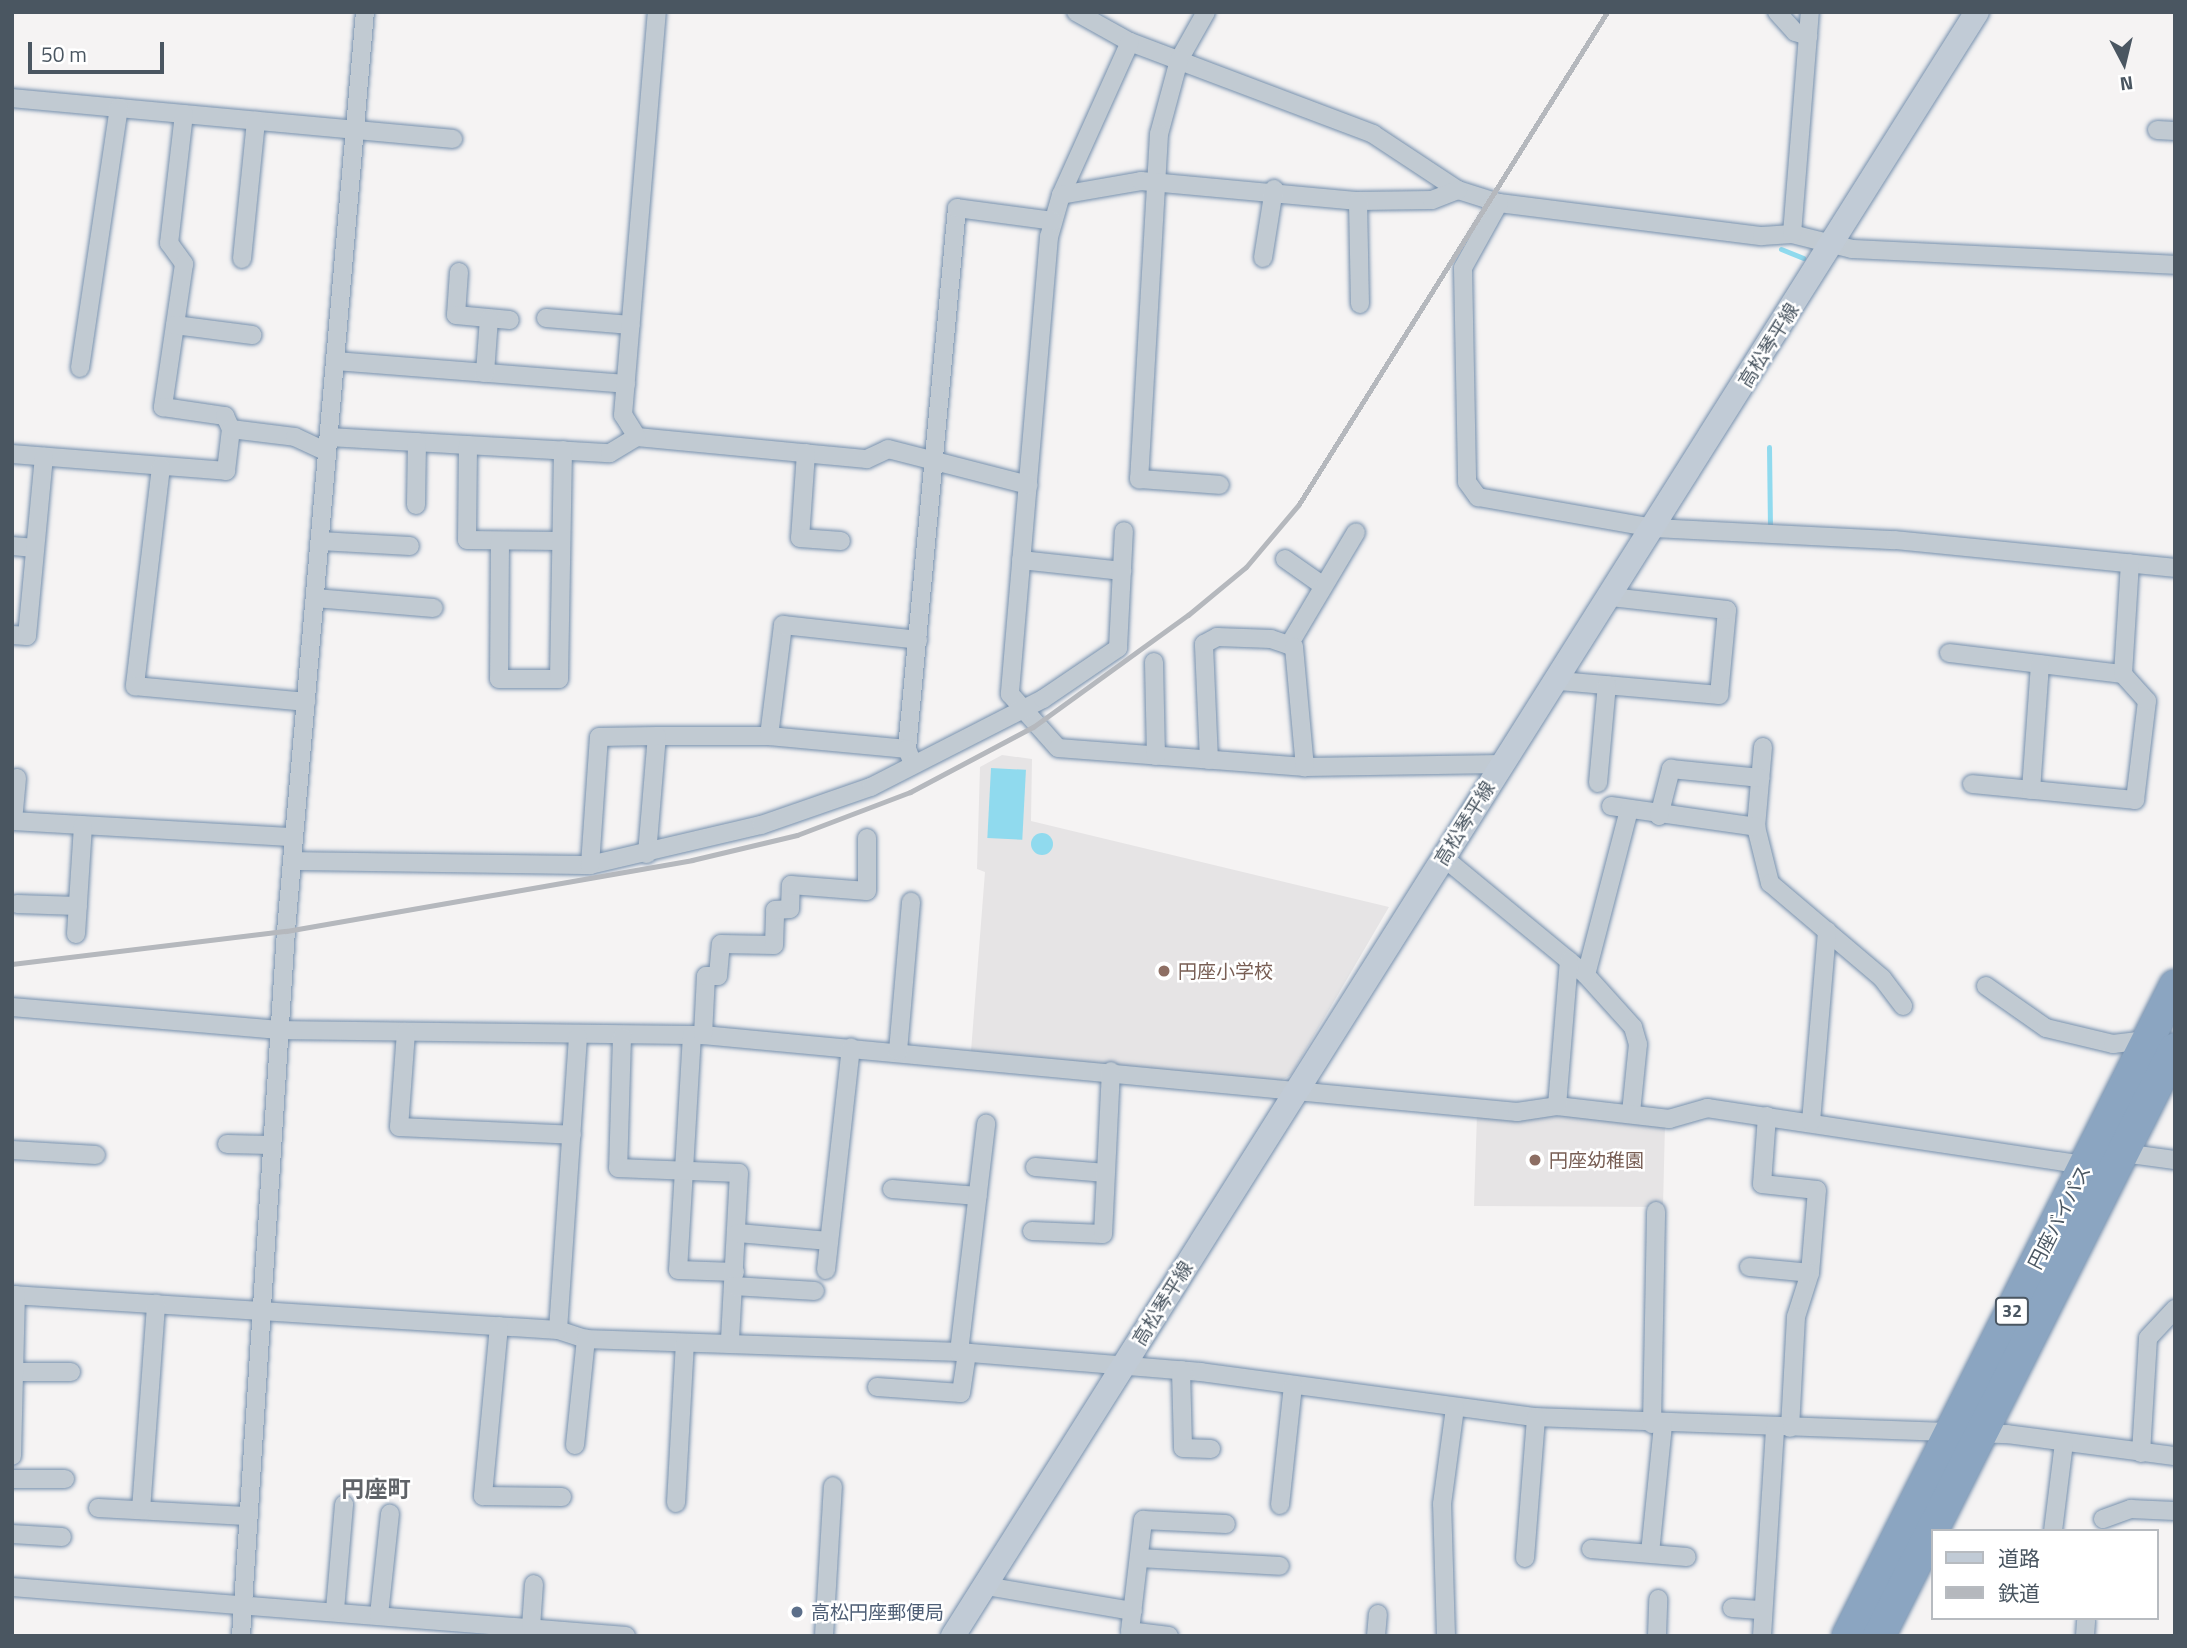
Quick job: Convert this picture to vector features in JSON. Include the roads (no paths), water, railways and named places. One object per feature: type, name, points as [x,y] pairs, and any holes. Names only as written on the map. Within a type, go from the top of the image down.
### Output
[{"type":"highway","name":"円座バイパス","points":[[1849,1636],[2123,1153],[2161,1045],[2175,986]]},
{"type":"highway","name":"円座バイパス","points":[[1879,1636],[2085,1164],[2161,1045]]},
{"type":"main road","name":"高松琴平線","points":[[953,1636],[1502,764],[1560,681],[1977,12]]},
{"type":"street","points":[[241,1636],[257,1310],[282,1030],[294,836],[365,12]]},
{"type":"street","points":[[637,437],[623,415],[657,12]]},
{"type":"street","points":[[1076,12],[1130,42],[1373,135],[1458,190],[1499,203],[1762,236],[1792,234],[1830,246],[2175,265]]},
{"type":"street","points":[[1206,12],[1179,60],[1159,134],[1159,182],[1139,479],[1220,485]]},
{"type":"street","points":[[1777,12],[1795,32],[1808,36]]},
{"type":"street","points":[[1792,234],[1810,12]]},
{"type":"street","points":[[1130,42],[1061,195],[1052,221],[1010,694],[1018,709],[1058,748],[1305,767],[1502,764]]},
{"type":"street","points":[[12,98],[453,139]]},
{"type":"street","points":[[80,368],[119,108]]},
{"type":"street","points":[[12,454],[226,471],[231,429],[225,416],[163,407],[184,264],[169,243],[184,114]]},
{"type":"street","points":[[242,259],[256,121]]},
{"type":"street","points":[[1061,195],[1159,182],[1274,189],[1358,201],[1432,200],[1458,190]]},
{"type":"street","points":[[1263,258],[1274,189]]},
{"type":"street","points":[[1358,201],[1360,304]]},
{"type":"street","points":[[1499,203],[1463,268],[1467,482],[1478,497],[1654,528],[1895,540],[2175,568]]},
{"type":"street","points":[[911,757],[918,639],[957,208],[1052,221]]},
{"type":"street","points":[[458,272],[456,315],[510,320]]},
{"type":"street","points":[[485,373],[489,318]]},
{"type":"street","points":[[546,318],[631,325]]},
{"type":"street","points":[[175,325],[252,335]]},
{"type":"street","points":[[335,361],[626,384]]},
{"type":"street","points":[[231,429],[328,444],[417,442],[610,453],[637,437],[867,459],[888,449],[1028,485]]},
{"type":"street","points":[[416,505],[417,442]]},
{"type":"street","points":[[468,445],[467,540],[560,541]]},
{"type":"street","points":[[500,541],[499,679],[559,679],[563,450]]},
{"type":"street","points":[[806,453],[800,538],[841,541]]},
{"type":"street","points":[[12,635],[27,636],[44,457]]},
{"type":"street","points":[[161,467],[135,686],[306,702]]},
{"type":"street","points":[[292,861],[590,865],[647,854],[761,825],[1018,709],[1118,648],[1124,531]]},
{"type":"street","points":[[1305,767],[1289,645],[1322,585],[1356,532]]},
{"type":"street","points":[[320,541],[410,546]]},
{"type":"street","points":[[12,546],[36,548]]},
{"type":"street","points":[[1285,559],[1322,585]]},
{"type":"street","points":[[1021,560],[1122,571]]},
{"type":"street","points":[[2123,674],[2130,563]]},
{"type":"street","points":[[1560,681],[1719,695],[1727,610],[1611,597]]},
{"type":"street","points":[[314,598],[434,608]]},
{"type":"street","points":[[769,736],[783,625],[918,639]]},
{"type":"street","points":[[1209,760],[1204,644],[1217,637],[1289,645]]},
{"type":"street","points":[[1949,653],[2123,674],[2147,701],[2135,800],[1972,784]]},
{"type":"street","points":[[1154,662],[1156,756]]},
{"type":"street","points":[[2031,790],[2040,664]]},
{"type":"street","points":[[1598,783],[1607,685]]},
{"type":"street","points":[[647,854],[657,736]]},
{"type":"street","points":[[590,865],[598,737],[769,736],[911,757]]},
{"type":"street","points":[[1763,747],[1756,827],[1770,883],[1882,978],[1903,1006]]},
{"type":"street","points":[[1659,816],[1671,769],[1761,778]]},
{"type":"street","points":[[17,778],[13,821],[294,836]]},
{"type":"street","points":[[1611,806],[1659,816],[1756,827]]},
{"type":"street","points":[[1586,975],[1629,810]]},
{"type":"street","points":[[76,934],[83,825]]},
{"type":"street","points":[[815,1291],[678,1270],[697,1035],[706,976],[718,976],[721,944],[774,945],[775,909],[790,909],[791,885],[867,891],[867,838]]},
{"type":"street","points":[[1443,857],[1586,975],[1635,1035],[1631,1113]]},
{"type":"street","points":[[898,1051],[911,902]]},
{"type":"street","points":[[17,904],[78,906]]},
{"type":"street","points":[[1811,1122],[1827,931]]},
{"type":"street","points":[[1557,1106],[1569,960]]},
{"type":"street","points":[[1986,986],[2046,1028],[2113,1044],[2161,1045]]},
{"type":"street","points":[[12,1007],[282,1030],[578,1037],[697,1035],[1111,1072],[1293,1094],[1517,1112],[1557,1106],[1669,1119],[1707,1108],[2085,1164]]},
{"type":"street","points":[[406,1031],[399,1127],[572,1136]]},
{"type":"street","points":[[558,1331],[578,1037]]},
{"type":"street","points":[[622,1037],[618,1168],[739,1173],[738,1233],[730,1340]]},
{"type":"street","points":[[826,1270],[851,1047]]},
{"type":"street","points":[[1032,1231],[1103,1234],[1111,1072]]},
{"type":"street","points":[[1762,1636],[1782,1428],[1796,1317],[1810,1273],[1817,1190],[1762,1184],[1767,1116]]},
{"type":"street","points":[[877,1387],[961,1393],[986,1124]]},
{"type":"street","points":[[227,1144],[270,1145]]},
{"type":"street","points":[[12,1150],[96,1155]]},
{"type":"street","points":[[2123,1153],[2175,1160]]},
{"type":"street","points":[[1035,1167],[1106,1173]]},
{"type":"street","points":[[892,1189],[978,1196]]},
{"type":"street","points":[[1650,1553],[1658,1425],[1656,1212]]},
{"type":"street","points":[[738,1233],[828,1241]]},
{"type":"street","points":[[1749,1267],[1810,1273]]},
{"type":"street","points":[[12,1456],[14,1295],[499,1326],[558,1331],[586,1339],[685,1342],[730,1340],[963,1352],[1181,1370],[1536,1417],[1658,1425],[1966,1432],[2175,1456]]},
{"type":"street","points":[[141,1510],[156,1304]]},
{"type":"street","points":[[2141,1452],[2148,1338],[2175,1309]]},
{"type":"street","points":[[499,1326],[484,1496],[562,1497]]},
{"type":"street","points":[[575,1445],[586,1339]]},
{"type":"street","points":[[676,1503],[685,1342]]},
{"type":"street","points":[[1181,1370],[1182,1448],[1211,1449]]},
{"type":"street","points":[[14,1372],[71,1372]]},
{"type":"street","points":[[1280,1505],[1293,1386]]},
{"type":"street","points":[[1446,1636],[1442,1504],[1455,1408]]},
{"type":"street","points":[[1525,1558],[1536,1417]]},
{"type":"street","points":[[2053,1529],[2064,1443]]},
{"type":"street","points":[[12,1479],[65,1479]]},
{"type":"street","points":[[824,1636],[833,1486]]},
{"type":"street","points":[[335,1610],[344,1504]]},
{"type":"street","points":[[98,1508],[246,1516]]},
{"type":"street","points":[[2103,1519],[2131,1509],[2175,1511]]},
{"type":"street","points":[[379,1615],[390,1514]]},
{"type":"street","points":[[1169,1636],[1130,1631],[1143,1520],[1226,1524]]},
{"type":"street","points":[[12,1534],[62,1537]]},
{"type":"street","points":[[1591,1549],[1687,1557]]},
{"type":"street","points":[[1139,1558],[1280,1566]]},
{"type":"street","points":[[534,1584],[534,1630]]},
{"type":"street","points":[[986,1586],[1133,1611]]},
{"type":"street","points":[[12,1587],[243,1602],[534,1630],[626,1636]]},
{"type":"street","points":[[1657,1636],[1658,1599]]},
{"type":"street","points":[[1732,1608],[1763,1610]]},
{"type":"street","points":[[1376,1636],[1378,1614]]},
{"type":"water","points":[[991,768],[1026,770],[1022,840],[987,838]]},
{"type":"water","points":[[1042,833],[1050,836],[1053,844],[1050,852],[1042,855],[1034,852],[1031,844],[1034,836]]},
{"type":"waterway","points":[[1781,249],[1803,258]]},
{"type":"waterway","points":[[1769,447],[1770,525]]},
{"type":"railway","points":[[12,964],[286,931],[692,860],[797,835],[910,792],[1033,727],[1188,615],[1246,567],[1299,504],[1607,12]]},
{"type":"place","name":"円座小学校","points":[[1164,971]]},
{"type":"place","name":"円座幼稚園","points":[[1535,1160]]},
{"type":"place","name":"高松円座郵便局","points":[[797,1612]]},
{"type":"district","name":"円座町","points":[[376,1489]]}]
